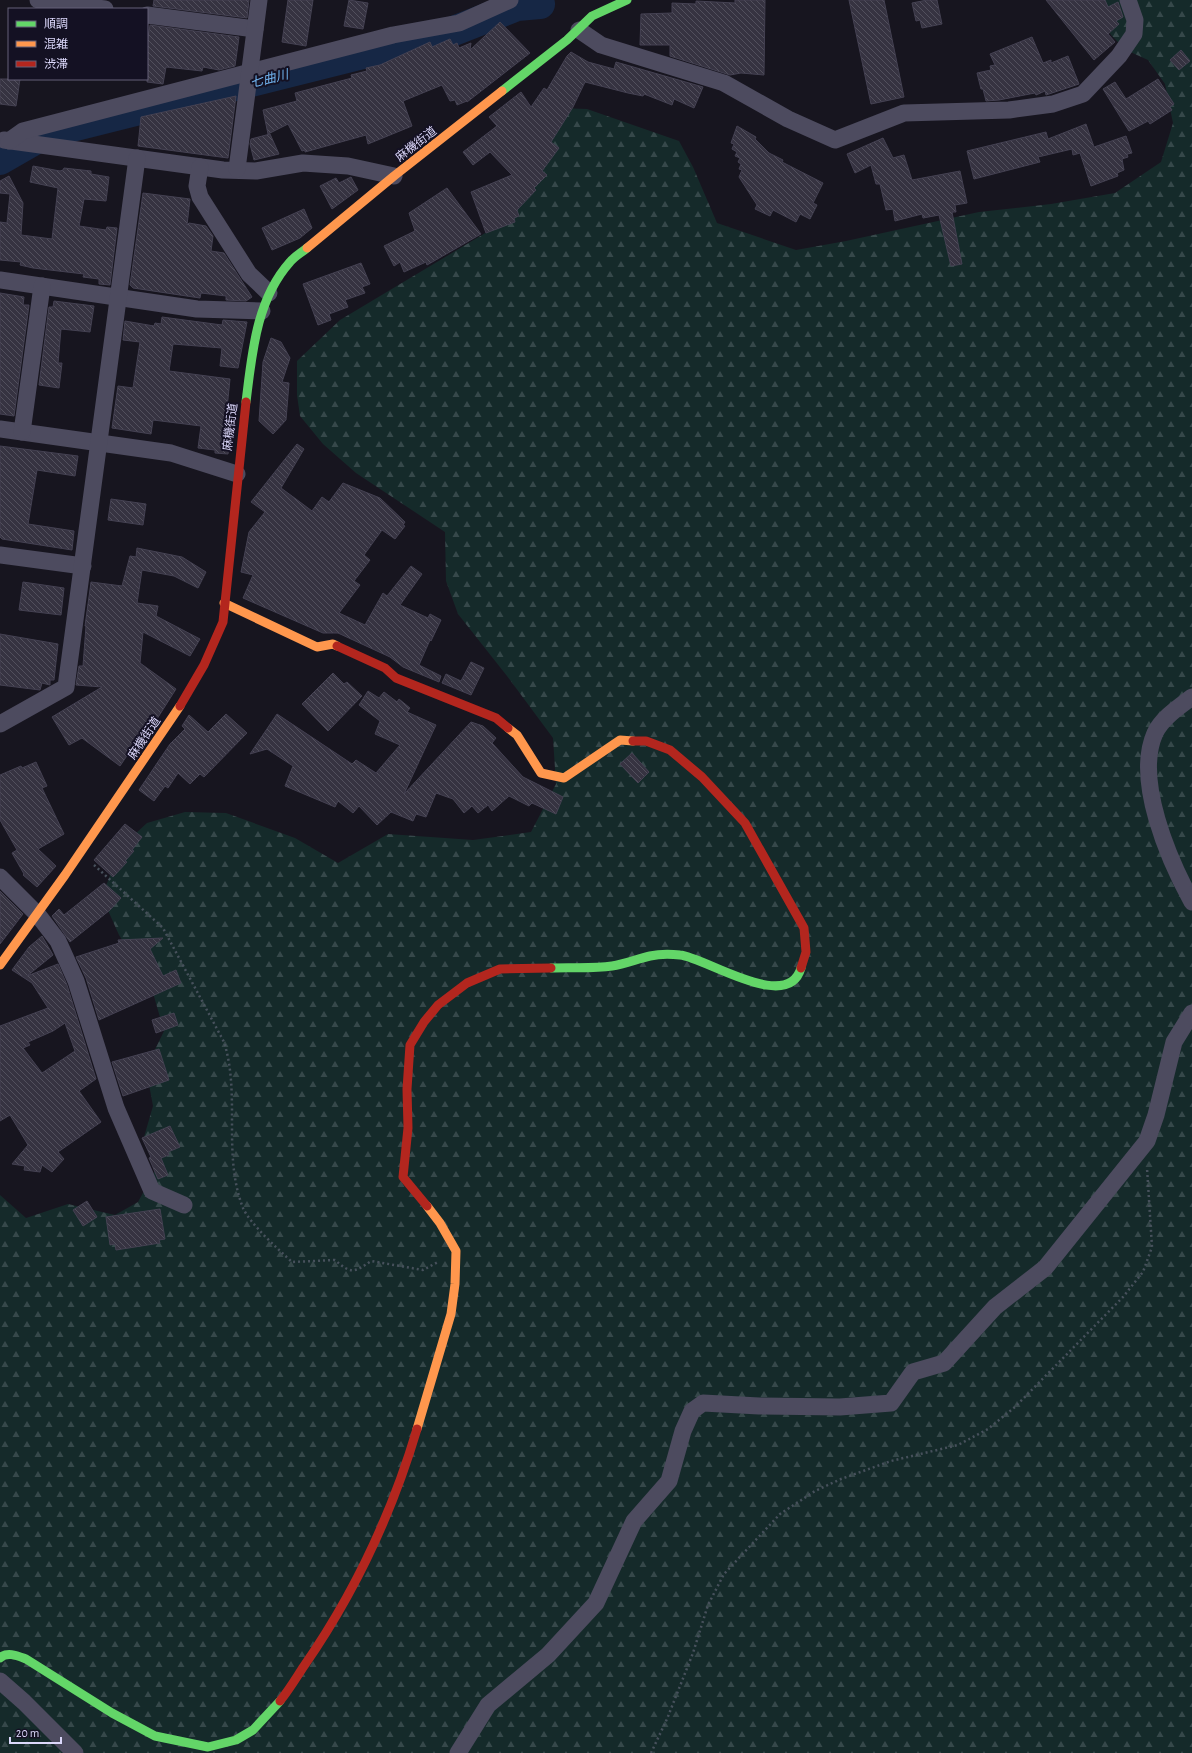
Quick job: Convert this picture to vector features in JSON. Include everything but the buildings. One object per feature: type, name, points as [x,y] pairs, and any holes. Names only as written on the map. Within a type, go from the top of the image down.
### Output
[{"type":"street","points":[[38,0],[98,8]]},
{"type":"street","points":[[237,169],[259,0]]},
{"type":"street","points":[[5,140],[23,131],[250,71],[400,34],[459,23],[510,0]]},
{"type":"street","points":[[592,16],[601,0]]},
{"type":"street","name":"麻機街道","points":[[0,965],[38,915],[183,702],[213,650],[222,622],[237,474],[251,359],[262,310],[270,293],[290,262],[394,176],[580,30],[592,16],[627,0]]},
{"type":"street","points":[[580,30],[601,45],[724,83],[788,119],[835,140],[904,113],[1009,110],[1053,104],[1083,94],[1119,56],[1134,34],[1135,20],[1128,0]]},
{"type":"street","points":[[148,14],[255,29]]},
{"type":"street","points":[[5,140],[200,167],[256,171],[302,163],[348,166],[394,176]]},
{"type":"street","points":[[0,724],[66,687],[137,158]]},
{"type":"street","points":[[200,167],[197,186],[200,197],[249,274],[270,293]]},
{"type":"street","points":[[0,280],[196,309],[262,310]]},
{"type":"street","points":[[22,432],[42,286]]},
{"type":"street","points":[[0,429],[171,453],[237,474]]},
{"type":"street","points":[[0,555],[83,566]]},
{"type":"street","points":[[0,1658],[3,1655],[13,1654],[26,1659],[112,1713],[155,1736],[208,1747],[236,1740],[253,1730],[281,1700],[325,1636],[357,1579],[403,1475],[451,1314],[455,1284],[456,1251],[440,1223],[403,1177],[408,1128],[407,1089],[410,1045],[424,1022],[438,1005],[467,982],[500,969],[612,966],[652,955],[682,955],[749,982],[781,985],[792,981],[800,972],[806,952],[804,928],[746,823],[702,777],[670,750],[646,741],[620,740],[564,778],[541,773],[517,735],[496,718],[396,678],[385,668],[333,644],[317,647],[224,603]]},
{"type":"street","points":[[1192,697],[1174,711],[1155,732],[1148,758],[1150,793],[1175,871],[1192,902]]},
{"type":"street","points":[[0,877],[38,915],[58,941],[76,981],[116,1108],[152,1191],[184,1205]]},
{"type":"street","points":[[458,1753],[488,1706],[548,1655],[596,1604],[634,1521],[669,1481],[683,1431],[692,1411],[703,1403],[759,1406],[840,1407],[891,1403],[913,1372],[944,1364],[995,1307],[1045,1268],[1147,1141],[1156,1115],[1174,1042],[1192,1013]]},
{"type":"street","points":[[0,1681],[24,1702],[75,1753]]},
{"type":"path","points":[[80,853],[163,928],[224,1042],[230,1059],[233,1108],[232,1162],[244,1209],[268,1240],[292,1262],[335,1260],[346,1270],[357,1270],[371,1261],[423,1270],[456,1251]]},
{"type":"path","points":[[651,1753],[667,1719],[693,1653],[708,1605],[724,1574],[780,1514],[815,1491],[842,1479],[891,1461],[958,1445],[988,1428],[1015,1407],[1123,1297],[1143,1272],[1152,1247],[1147,1141]]},
{"type":"green space","points":[[1091,0],[1192,0],[1192,1753],[0,1753],[0,1195],[26,1218],[68,1204],[115,1215],[138,1202],[157,1167],[144,1137],[153,1106],[146,1068],[164,1031],[151,986],[119,935],[102,897],[120,848],[147,823],[185,812],[226,813],[295,838],[338,863],[388,834],[473,840],[531,832],[556,784],[553,738],[458,614],[446,581],[445,532],[356,473],[323,444],[300,416],[297,395],[297,361],[340,320],[487,232],[558,108],[587,109],[679,141],[693,167],[717,223],[796,250],[846,241],[979,212],[1051,204],[1115,193],[1161,162],[1173,123],[1165,84],[1148,60],[1126,50],[1111,35]]},
{"type":"waterway","name":"七曲川","points":[[0,160],[40,137],[60,130],[451,32],[517,6],[540,4]]},
{"type":"traffic: fast","points":[[502,91],[567,40],[592,16],[627,0]]},
{"type":"traffic: fast","points":[[246,402],[254,347],[263,310],[279,277],[292,260],[307,248]]},
{"type":"traffic: fast","points":[[551,968],[604,967],[622,964],[654,955],[680,955],[692,958],[745,980],[764,985],[780,986],[793,981],[801,968]]},
{"type":"traffic: fast","points":[[0,1658],[9,1654],[26,1659],[112,1713],[155,1736],[208,1747],[236,1740],[253,1730],[280,1701]]},
{"type":"traffic: slow","points":[[307,248],[394,176],[502,91]]},
{"type":"traffic: slow","points":[[224,603],[317,647],[333,644],[337,646]]},
{"type":"traffic: slow","points":[[0,965],[65,875],[180,706]]},
{"type":"traffic: slow","points":[[508,728],[517,735],[541,773],[564,778],[620,740],[633,741]]},
{"type":"traffic: slow","points":[[417,1429],[451,1314],[455,1284],[456,1251],[440,1223],[427,1206]]},
{"type":"traffic: jam","points":[[180,706],[204,665],[223,622],[246,402]]},
{"type":"traffic: jam","points":[[337,646],[385,668],[396,678],[496,718],[508,728]]},
{"type":"traffic: jam","points":[[633,741],[646,741],[670,750],[702,777],[745,823],[804,928],[806,952],[801,968]]},
{"type":"traffic: jam","points":[[427,1206],[403,1177],[408,1128],[407,1089],[410,1045],[424,1022],[438,1005],[467,983],[500,969],[551,968]]},
{"type":"traffic: jam","points":[[280,1701],[322,1639],[355,1582],[370,1552],[396,1491],[417,1429]]}]
